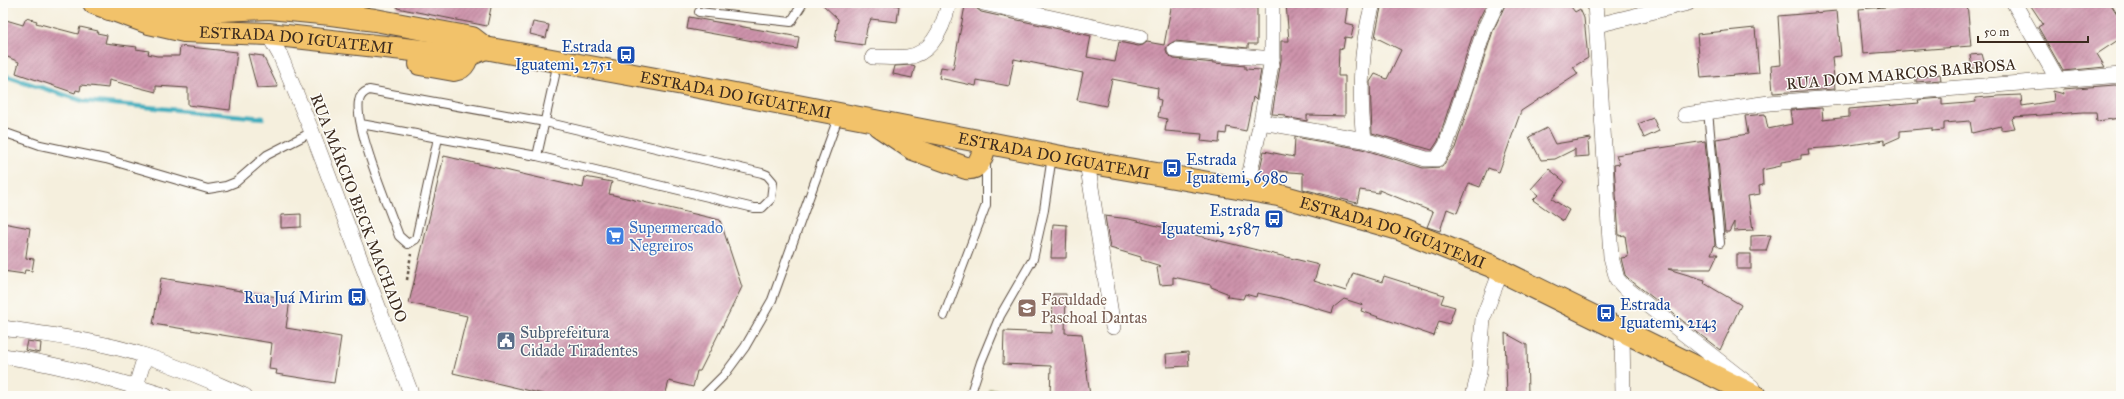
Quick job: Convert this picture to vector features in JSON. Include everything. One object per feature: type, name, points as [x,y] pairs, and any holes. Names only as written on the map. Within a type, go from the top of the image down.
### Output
[{"type":"main road","name":"ESTRADA DO IGUATEMI","points":[[102,6],[269,8],[308,12],[375,20],[474,48]]},
{"type":"main road","name":"ESTRADA DO IGUATEMI","points":[[102,6],[149,23],[184,31],[268,34],[334,40],[474,48],[558,61],[840,114],[873,122],[1052,156],[1278,195],[1402,230],[1501,271],[1755,396]]},
{"type":"main road","points":[[268,34],[269,23],[272,17],[308,12]]},
{"type":"main road","points":[[873,122],[913,149],[971,169],[978,165],[986,143]]},
{"type":"street","points":[[873,57],[908,57],[924,50],[937,36],[944,23],[949,3]]},
{"type":"street","points":[[983,3],[1140,37]]},
{"type":"street","points":[[1246,190],[1261,122],[1272,59],[1272,3]]},
{"type":"street","points":[[1364,140],[1360,102],[1360,70],[1373,3]]},
{"type":"street","points":[[1261,122],[1364,140],[1426,160],[1433,160],[1440,156],[1446,145],[1484,28],[1497,3]]},
{"type":"street","points":[[1595,3],[1611,257],[1616,279],[1641,302],[1704,348],[1763,396]]},
{"type":"street","points":[[1597,25],[1688,3]]},
{"type":"street","points":[[2014,3],[2058,80]]},
{"type":"street","name":"RUA MÁRCIO BECK MACHADO","points":[[268,34],[280,55],[312,132],[412,396]]},
{"type":"street","points":[[1175,50],[1272,59]]},
{"type":"street","name":"RUA DOM MARCOS BARBOSA","points":[[1685,115],[1769,103],[2121,75]]},
{"type":"street","points":[[1087,162],[1113,327]]},
{"type":"street","points":[[1473,396],[1479,373],[1483,318],[1501,271]]},
{"type":"street","points":[[3,328],[58,336],[145,356],[191,373],[245,396]]},
{"type":"street","points":[[1622,331],[1623,396]]},
{"type":"street","points":[[3,356],[84,372],[166,396]]},
{"type":"street","points":[[136,386],[145,356]]},
{"type":"lane","points":[[699,12],[791,22],[803,3]]},
{"type":"lane","points":[[537,156],[558,61]]},
{"type":"lane","points":[[360,124],[438,138],[537,156],[754,208],[762,208],[771,199],[773,182],[762,173],[545,122],[369,90],[362,95],[360,100],[360,124],[399,236],[408,244],[416,239],[438,138]]},
{"type":"lane","points":[[1708,111],[1720,243]]},
{"type":"lane","points":[[704,396],[725,374],[745,347],[772,300],[840,114]]},
{"type":"lane","points":[[3,132],[40,145],[106,159],[208,189],[226,186],[236,182],[267,156],[312,132]]},
{"type":"lane","points":[[944,316],[986,206],[986,143]]},
{"type":"lane","points":[[970,396],[981,362],[1000,316],[1033,258],[1044,210],[1052,156]]},
{"type":"path","points":[[407,280],[413,242]]},
{"type":"green space","points":[[989,389],[1030,390],[1030,396],[989,396]]},
{"type":"building","points":[[398,3],[492,3],[487,26],[397,8]]},
{"type":"building","points":[[821,3],[888,3],[899,6],[897,22],[871,19],[867,28],[864,45],[835,41],[838,19]]},
{"type":"building","points":[[1172,3],[1257,4],[1257,44],[1248,44],[1248,48],[1175,41],[1168,45],[1166,49],[1167,54],[1174,59],[1245,66],[1245,69],[1261,70],[1256,100],[1253,97],[1246,131],[1227,127],[1226,134],[1220,133],[1219,143],[1201,141],[1202,134],[1165,131],[1167,119],[1158,117],[1161,100],[1157,99],[1158,88],[1112,79],[1106,106],[1077,100],[1083,73],[1014,59],[1009,86],[977,80],[976,86],[939,78],[941,67],[953,69],[965,6],[976,8],[981,12],[1091,36],[1087,57],[1115,62],[1119,42],[1138,46],[1147,42],[1164,45]]},
{"type":"building","points":[[1286,3],[1348,3],[1345,23],[1354,25],[1351,38],[1345,37],[1343,49],[1339,48],[1338,76],[1345,76],[1345,116],[1307,115],[1307,121],[1285,117],[1285,115],[1272,114],[1281,61],[1281,41],[1289,41]]},
{"type":"building","points":[[1382,3],[1487,3],[1476,25],[1438,141],[1432,150],[1372,133],[1370,82],[1375,74],[1387,79],[1401,50],[1375,37]]},
{"type":"building","points":[[1506,3],[1568,3],[1575,12],[1580,9],[1584,18],[1588,58],[1573,67],[1578,74],[1521,111],[1499,172],[1488,168],[1480,187],[1469,183],[1457,213],[1447,209],[1440,231],[1427,227],[1433,212],[1379,190],[1379,193],[1360,190],[1357,203],[1303,189],[1303,173],[1277,171],[1275,182],[1258,178],[1264,151],[1294,157],[1295,137],[1362,149],[1423,168],[1442,167],[1455,148],[1493,31]]},
{"type":"building","points":[[1938,3],[1967,3],[1971,46],[1863,54],[1859,9]]},
{"type":"building","points":[[2029,3],[2110,3],[2121,20],[2121,38],[2097,54],[2105,67],[2063,71],[2038,27],[2043,24]]},
{"type":"building","points":[[1837,11],[1841,56],[1832,57],[1835,89],[1773,93],[1771,66],[1781,65],[1778,16]]},
{"type":"building","points":[[689,17],[799,37],[797,49],[687,29]]},
{"type":"building","points":[[26,18],[37,21],[36,23],[78,34],[80,27],[98,31],[97,33],[107,35],[105,43],[137,47],[136,49],[149,51],[148,54],[157,56],[179,56],[180,46],[237,52],[230,110],[188,105],[188,88],[156,86],[156,92],[109,80],[108,88],[81,85],[80,91],[76,90],[75,93],[16,73],[19,62],[3,55],[7,42],[3,40],[3,27],[6,20],[23,25]]},
{"type":"building","points":[[533,22],[549,25],[546,38],[530,34]]},
{"type":"building","points":[[1755,28],[1759,73],[1701,78],[1697,34]]},
{"type":"building","points":[[248,54],[263,56],[278,87],[257,88]]},
{"type":"building","points":[[1982,54],[1986,68],[1972,68],[1970,55]]},
{"type":"building","points":[[895,66],[915,66],[912,78],[893,74]]},
{"type":"building","points":[[1940,74],[1941,80],[1916,82],[1916,78]]},
{"type":"building","points":[[2115,85],[2121,86],[2121,118],[2097,121],[2096,112],[2014,117],[2012,119],[2015,128],[2001,130],[2001,126],[1972,133],[1970,121],[1944,123],[1944,130],[1932,131],[1932,128],[1900,131],[1900,137],[1884,144],[1884,140],[1837,147],[1808,149],[1809,154],[1801,155],[1801,159],[1781,162],[1781,166],[1762,170],[1763,185],[1759,186],[1760,194],[1748,196],[1753,230],[1734,231],[1734,222],[1729,232],[1725,232],[1716,139],[1748,134],[1745,116],[1765,114],[1768,129],[1792,124],[1790,110],[1822,108],[1823,120],[1849,117],[1849,109],[1919,103],[1918,100],[1942,98],[1942,105],[1976,102],[1975,98],[2021,95],[2022,106],[2054,101],[2053,91],[2064,94],[2063,89]]},
{"type":"building","points":[[1653,118],[1659,131],[1644,138],[1638,124]]},
{"type":"building","points":[[1547,128],[1555,144],[1591,138],[1588,142],[1589,156],[1575,157],[1575,149],[1555,159],[1541,160],[1529,137]]},
{"type":"building","points":[[1705,141],[1715,244],[1711,254],[1718,254],[1711,269],[1668,269],[1705,280],[1704,283],[1741,305],[1720,350],[1625,275],[1621,258],[1628,257],[1625,235],[1619,236],[1614,165],[1620,164],[1616,155]]},
{"type":"building","points":[[444,156],[583,188],[585,177],[612,182],[609,194],[720,220],[742,287],[700,371],[697,371],[693,387],[669,381],[665,396],[552,396],[453,373],[467,316],[409,303]]},
{"type":"building","points":[[1549,169],[1565,182],[1552,199],[1569,210],[1563,221],[1533,200],[1538,195],[1531,189]]},
{"type":"building","points":[[301,214],[301,227],[281,228],[281,215]]},
{"type":"building","points":[[1105,216],[1129,219],[1319,265],[1314,281],[1346,291],[1353,273],[1382,282],[1384,276],[1444,295],[1441,303],[1455,307],[1449,324],[1439,321],[1434,336],[1361,311],[1363,305],[1344,299],[1334,307],[1332,313],[1281,298],[1257,293],[1256,297],[1245,294],[1243,299],[1228,297],[1227,293],[1211,287],[1211,285],[1173,277],[1173,284],[1160,285],[1157,268],[1161,266],[1141,260],[1141,257],[1110,248]]},
{"type":"building","points":[[3,223],[30,228],[26,258],[34,259],[32,271],[25,270],[24,274],[3,271]]},
{"type":"building","points":[[1053,224],[1067,225],[1066,258],[1051,258]]},
{"type":"building","points":[[1771,235],[1766,251],[1751,251],[1751,236]]},
{"type":"building","points":[[1737,254],[1751,254],[1751,269],[1737,269]]},
{"type":"building","points":[[161,278],[290,299],[286,328],[341,337],[334,383],[276,374],[277,370],[269,369],[272,343],[153,324]]},
{"type":"building","points":[[1053,294],[1066,294],[1065,333],[1082,334],[1090,396],[1050,396],[1051,366],[1003,364],[1004,331],[1052,333]]},
{"type":"building","points":[[1505,333],[1527,345],[1528,396],[1507,396]]},
{"type":"building","points":[[27,341],[41,343],[40,353],[25,350]]},
{"type":"building","points":[[1188,352],[1189,366],[1167,367],[1166,354]]},
{"type":"waterway","points":[[3,75],[83,101],[263,118]]},
{"type":"place","name":"Estrada Iguatemi, 2751","points":[[626,55]]},
{"type":"place","name":"Estrada Iguatemi, 6980","points":[[1172,168]]},
{"type":"place","name":"Estrada Iguatemi, 2587","points":[[1274,219]]},
{"type":"place","name":"Supermercado Negreiros","points":[[615,236]]},
{"type":"place","name":"Rua Juá Mirim","points":[[357,297]]},
{"type":"place","name":"Faculdade Paschoal Dantas","points":[[1027,308]]},
{"type":"place","name":"Estrada Iguatemi, 2143","points":[[1606,313]]},
{"type":"place","name":"Subprefeitura Cidade Tiradentes","points":[[506,341]]}]
